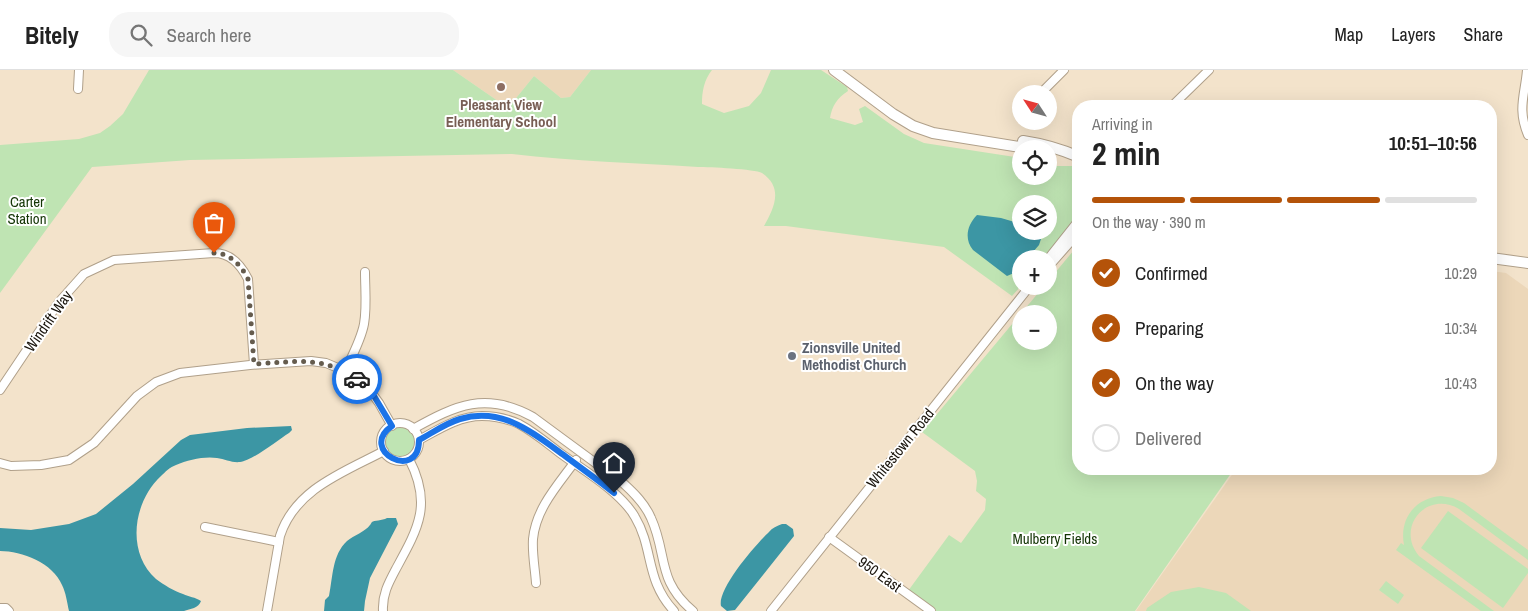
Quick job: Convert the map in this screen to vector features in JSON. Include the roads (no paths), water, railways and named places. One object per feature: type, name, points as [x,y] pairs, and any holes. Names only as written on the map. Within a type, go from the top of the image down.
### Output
[{"type":"main road","points":[[834,70],[893,114],[913,126],[933,132],[1012,146]]},
{"type":"main road","points":[[957,136],[968,135],[1037,143],[1072,154]]},
{"type":"main road","points":[[1057,156],[1072,162]]},
{"type":"main road","points":[[1497,259],[1528,263]]},
{"type":"street","points":[[78,70],[78,89]]},
{"type":"street","points":[[1049,85],[1064,70]]},
{"type":"street","points":[[1178,100],[1209,70]]},
{"type":"street","points":[[1527,70],[1521,109],[1528,134]]},
{"type":"street","points":[[1184,100],[1198,81]]},
{"type":"street","points":[[1055,250],[1072,229]]},
{"type":"street","points":[[1057,257],[1072,240]]},
{"type":"street","name":"Windrift Way","points":[[0,390],[58,302],[84,274],[114,260],[214,253],[230,257],[243,269],[248,279],[254,364]]},
{"type":"street","points":[[345,371],[359,342],[364,325],[366,312],[365,272]]},
{"type":"street","name":"Whitestown Road","points":[[771,611],[1023,295]]},
{"type":"street","points":[[0,463],[11,466],[42,465],[69,460],[94,443],[137,396],[156,382],[180,373],[254,364],[311,361],[326,363],[345,371],[368,388],[392,426]]},
{"type":"street","points":[[413,429],[453,408],[476,403],[495,404],[513,408],[524,413],[624,484],[642,502],[654,527],[668,581],[679,598],[693,611]]},
{"type":"street","points":[[419,440],[460,419],[477,416],[492,416],[508,420],[526,428],[614,493],[633,512],[642,530],[655,582],[663,598],[674,611]]},
{"type":"street","points":[[403,424],[413,429],[417,433],[419,440],[416,452],[409,459],[402,461],[388,456],[382,445],[382,438],[385,432],[392,426],[403,424]]},
{"type":"street","points":[[267,611],[279,542],[282,530],[289,516],[304,497],[321,485],[384,451]]},
{"type":"street","points":[[536,583],[533,546],[536,524],[548,498],[581,453]]},
{"type":"street","points":[[384,611],[384,598],[387,587],[414,536],[420,514],[420,486],[409,459]]},
{"type":"street","points":[[205,527],[279,542]]},
{"type":"street","name":"950 East","points":[[829,537],[931,611]]},
{"type":"street","points":[[0,608],[6,608],[9,611]]},
{"type":"water","points":[[977,215],[1001,218],[1012,221],[1012,240],[1041,240],[1035,250],[1012,250],[1012,274],[1007,276],[970,246],[968,232],[971,223]]},
{"type":"water","points":[[291,426],[292,430],[289,433],[245,461],[234,462],[207,458],[191,460],[174,466],[161,476],[144,499],[137,527],[140,555],[146,568],[156,579],[176,591],[201,601],[194,608],[184,611],[69,611],[63,588],[52,570],[27,556],[0,551],[0,528],[31,530],[69,524],[96,514],[133,484],[181,440],[190,435],[247,428]]},
{"type":"water","points":[[396,518],[398,524],[370,578],[364,611],[324,611],[325,600],[329,596],[332,574],[338,553],[342,547],[347,541],[365,530],[372,522]]},
{"type":"water","points":[[786,524],[793,529],[794,536],[735,610],[727,611],[721,606],[721,598],[731,578],[763,538],[776,526]]},
{"type":"place","name":"Pleasant View Elementary School","points":[[501,87]]},
{"type":"place","name":"Zionsville United Methodist Church","points":[[792,356]]},
{"type":"park label","name":"Carter Station","points":[[27,210]]},
{"type":"park label","name":"Mulberry Fields","points":[[1055,538]]}]
